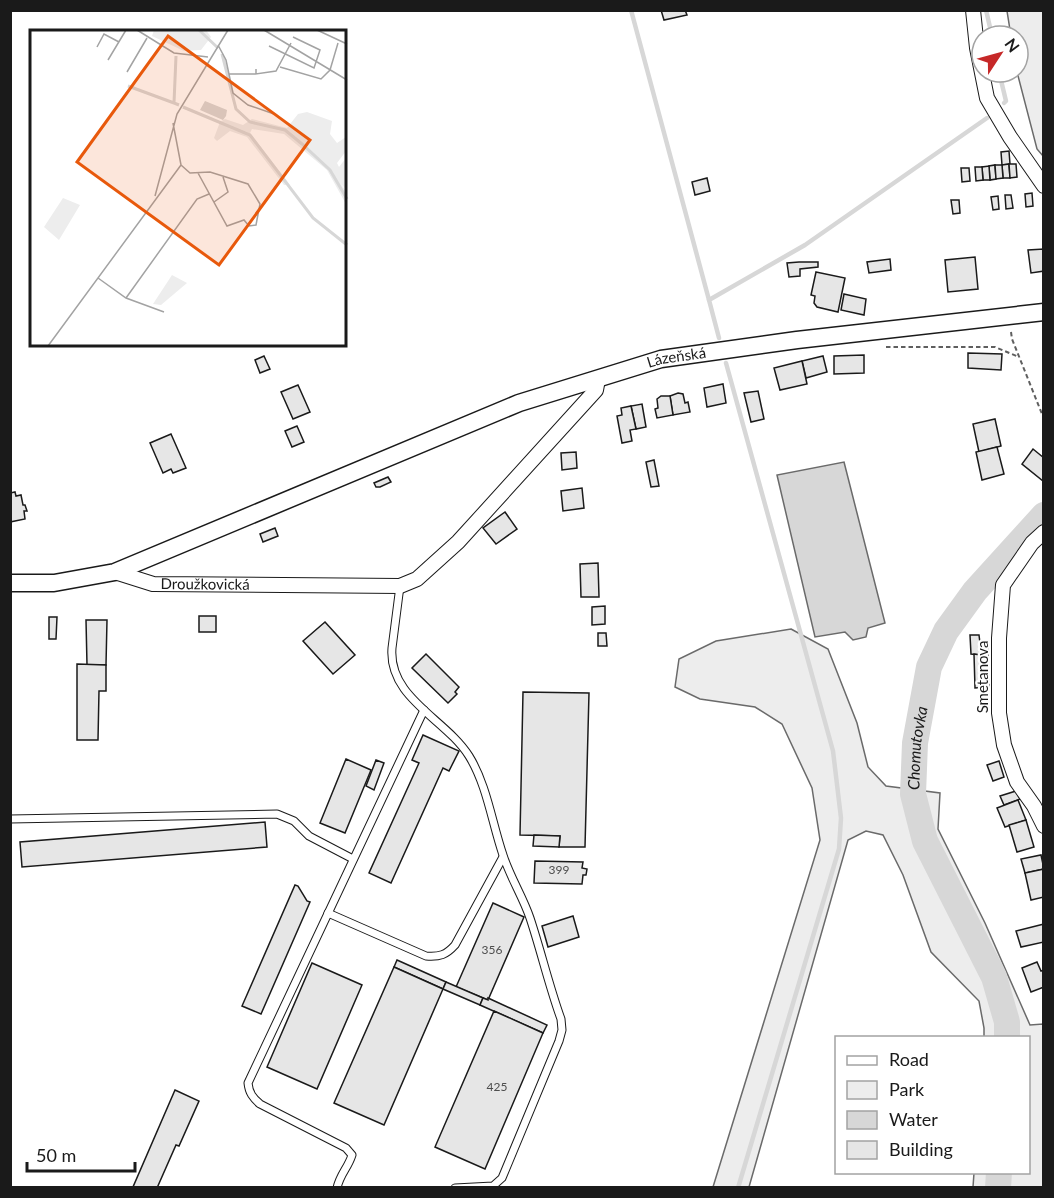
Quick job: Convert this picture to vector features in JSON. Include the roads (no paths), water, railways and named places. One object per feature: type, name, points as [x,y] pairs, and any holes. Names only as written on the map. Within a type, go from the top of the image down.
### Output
[{"type":"street","points":[[974,10],[977,48],[987,98],[1010,137],[1044,186]]},
{"type":"street","name":"Lázeňská","points":[[115,572],[519,403],[661,359],[797,340],[1044,312]]},
{"type":"street","points":[[400,586],[417,579],[458,542],[596,390],[598,379]]},
{"type":"street","name":"Smetanova","points":[[1044,532],[1032,543],[1003,585],[999,639],[999,702],[1004,746],[1017,782],[1044,826]]},
{"type":"street","name":"Droužkovická","points":[[10,583],[54,583],[115,572],[153,584],[400,586]]},
{"type":"lane","points":[[400,586],[391,658],[400,684],[469,755],[479,775],[503,857],[529,916],[561,1019],[560,1041],[502,1178],[493,1186],[455,1188]]},
{"type":"lane","points":[[337,1188],[340,1174],[349,1164],[352,1155],[346,1148],[260,1104],[253,1098],[248,1083],[424,710]]},
{"type":"lane","points":[[10,819],[277,814],[294,821],[309,836],[353,859]]},
{"type":"lane","points":[[328,913],[426,956],[437,957],[447,953],[455,945],[503,857]]},
{"type":"water","points":[[844,462],[885,623],[868,628],[866,637],[853,640],[845,632],[815,637],[777,475]]},
{"type":"waterway","points":[[631,10],[709,300]]},
{"type":"waterway","points":[[986,10],[989,24]]},
{"type":"waterway","points":[[1002,84],[1006,101],[1004,103]]},
{"type":"waterway","points":[[719,338],[709,300],[805,245],[987,118]]},
{"type":"waterway","points":[[726,363],[833,751],[841,818],[839,849],[738,1188]]},
{"type":"waterway","name":"Chomutovka","points":[[1007,1036],[1007,1022],[994,977],[925,841],[913,794],[915,743],[929,667],[946,631],[975,591],[1044,515]]},
{"type":"waterway","name":"Chomutovka","points":[[998,1188],[999,1174]]}]
